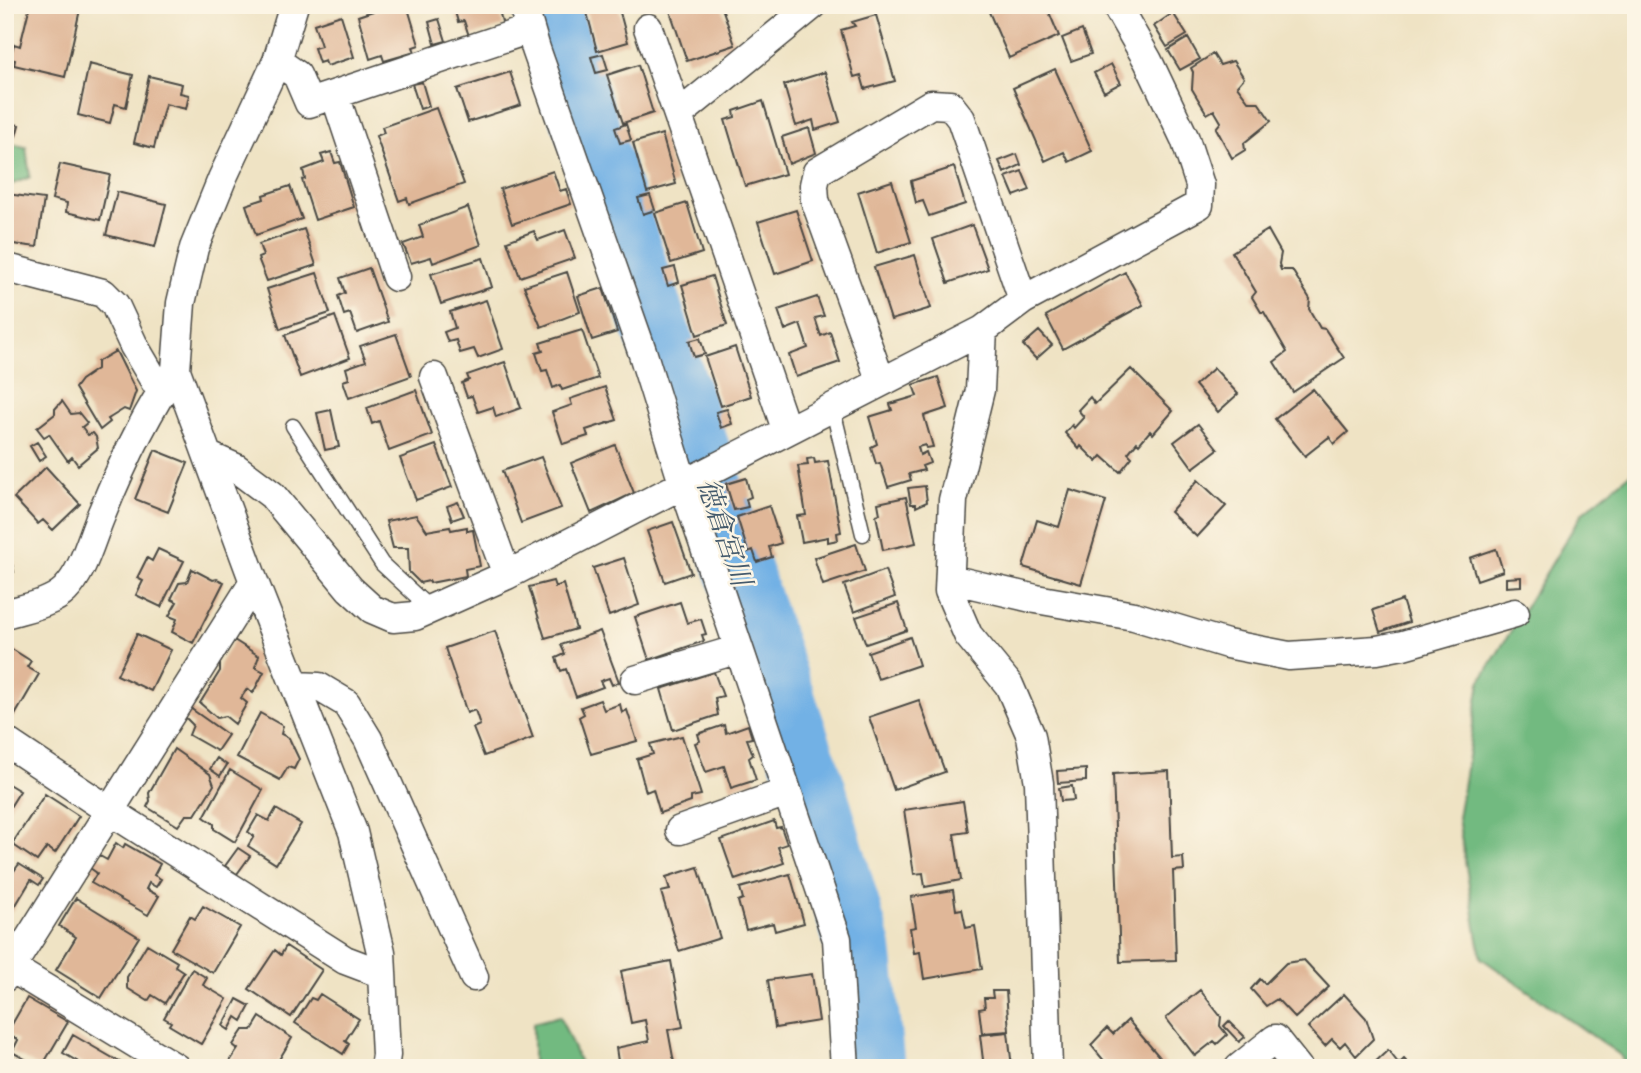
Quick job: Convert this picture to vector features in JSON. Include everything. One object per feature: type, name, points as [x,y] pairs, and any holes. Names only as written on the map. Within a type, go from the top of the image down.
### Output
[{"type":"street","points":[[5,614],[63,593],[75,578],[108,499],[169,381],[181,303],[194,248],[277,61],[295,5]]},
{"type":"street","points":[[678,115],[813,5]]},
{"type":"street","points":[[209,456],[236,468],[272,495],[350,589],[372,609],[393,618],[415,616],[507,575],[786,429],[983,330],[1023,300],[1199,205],[1200,185],[1185,139],[1148,61],[1116,5]]},
{"type":"street","points":[[277,61],[297,75],[309,103],[527,17],[642,351],[683,483],[837,939],[845,1068]]},
{"type":"street","points":[[648,28],[786,429]]},
{"type":"street","points":[[335,95],[396,277]]},
{"type":"street","points":[[881,382],[815,200],[814,185],[817,172],[931,104],[950,105],[961,119],[1023,300]]},
{"type":"street","points":[[6,269],[103,293],[115,305],[134,346],[169,381],[209,456],[254,582],[354,832],[381,952],[386,1055],[384,1068]]},
{"type":"street","points":[[983,330],[980,390],[953,500],[950,591],[968,635],[1009,685],[1031,736],[1039,783],[1048,1068]]},
{"type":"street","points":[[433,377],[507,575]]},
{"type":"street","points":[[950,579],[1134,616],[1227,644],[1289,656],[1332,655],[1403,645],[1515,613]]},
{"type":"street","points":[[176,1068],[7,970],[254,582]]},
{"type":"street","points":[[635,680],[739,649]]},
{"type":"street","points":[[296,685],[319,687],[346,704],[368,739],[474,977]]},
{"type":"street","points":[[5,741],[345,960],[382,974]]},
{"type":"street","points":[[680,830],[788,792]]},
{"type":"street","points":[[1240,1068],[1275,1039],[1298,1068]]},
{"type":"lane","points":[[832,406],[863,534]]},
{"type":"lane","points":[[293,426],[382,564],[424,603],[428,610]]},
{"type":"green space","points":[[5,143],[26,147],[30,177],[5,187]]},
{"type":"green space","points":[[1636,469],[1636,1068],[1627,1068],[1620,1055],[1481,958],[1458,818],[1480,682],[1583,512]]},
{"type":"green space","points":[[560,1016],[582,1068],[533,1068],[533,1023]]},
{"type":"building","points":[[30,5],[81,5],[65,77],[14,65],[15,60],[10,59],[14,44],[20,46]]},
{"type":"building","points":[[381,5],[407,5],[419,45],[413,47],[415,52],[384,61],[382,55],[370,59],[358,16],[382,8]]},
{"type":"building","points":[[453,5],[501,5],[503,26],[469,36],[464,21],[458,22]]},
{"type":"building","points":[[585,5],[618,5],[628,42],[597,51]]},
{"type":"building","points":[[668,5],[721,5],[735,45],[687,61]]},
{"type":"building","points":[[986,5],[1046,5],[1059,36],[1009,58]]},
{"type":"building","points":[[1173,13],[1187,35],[1167,47],[1154,26]]},
{"type":"building","points":[[341,15],[354,57],[327,66],[325,61],[319,63],[314,48],[321,46],[314,24]]},
{"type":"building","points":[[876,15],[895,81],[865,89],[861,75],[854,77],[841,30],[855,26],[852,22]]},
{"type":"building","points":[[439,19],[446,41],[435,44],[429,22]]},
{"type":"building","points":[[1082,30],[1091,54],[1071,61],[1062,38]]},
{"type":"building","points":[[1188,38],[1200,59],[1180,70],[1168,50]]},
{"type":"building","points":[[603,54],[608,70],[596,73],[591,57]]},
{"type":"building","points":[[1213,54],[1220,65],[1233,61],[1244,78],[1237,86],[1249,102],[1258,102],[1271,121],[1244,143],[1245,150],[1232,158],[1216,128],[1221,122],[1214,110],[1207,114],[1192,89],[1191,68]]},
{"type":"building","points":[[89,64],[133,75],[126,107],[115,104],[110,123],[78,115]]},
{"type":"building","points":[[1111,64],[1121,83],[1104,92],[1094,73]]},
{"type":"building","points":[[638,65],[653,113],[623,123],[607,75]]},
{"type":"building","points":[[1055,69],[1092,151],[1069,162],[1064,152],[1045,161],[1013,88]]},
{"type":"building","points":[[510,72],[521,105],[468,122],[457,89]]},
{"type":"building","points":[[825,72],[840,122],[815,130],[813,120],[796,126],[784,85]]},
{"type":"building","points":[[149,76],[182,84],[180,93],[189,95],[186,109],[165,104],[154,148],[134,143]]},
{"type":"building","points":[[422,82],[429,106],[420,109],[412,84]]},
{"type":"building","points":[[763,101],[785,174],[745,186],[725,120],[735,117],[734,111]]},
{"type":"building","points":[[436,108],[464,184],[409,204],[407,198],[399,201],[376,136],[384,133],[382,127]]},
{"type":"building","points":[[5,122],[19,125],[16,136],[5,133]]},
{"type":"building","points":[[626,124],[631,140],[620,143],[615,128]]},
{"type":"building","points":[[809,128],[816,153],[789,164],[782,137]]},
{"type":"building","points":[[662,134],[676,184],[647,192],[633,143]]},
{"type":"building","points":[[331,152],[335,163],[340,162],[354,207],[315,220],[302,180],[305,179],[303,170],[324,162],[321,155]]},
{"type":"building","points":[[1017,154],[1021,165],[1004,173],[999,161]]},
{"type":"building","points":[[60,164],[110,175],[100,220],[66,212],[67,203],[52,199]]},
{"type":"building","points":[[954,167],[965,204],[929,216],[923,201],[916,203],[911,181]]},
{"type":"building","points":[[553,171],[560,191],[566,189],[571,204],[512,224],[500,189]]},
{"type":"building","points":[[1022,171],[1030,190],[1014,196],[1006,177]]},
{"type":"building","points":[[892,181],[911,242],[877,253],[858,192]]},
{"type":"building","points":[[290,186],[302,219],[256,235],[246,205],[264,199],[263,195]]},
{"type":"building","points":[[117,192],[166,204],[155,247],[106,235]]},
{"type":"building","points":[[7,194],[44,199],[37,247],[5,243]]},
{"type":"building","points":[[650,195],[655,210],[643,214],[638,198]]},
{"type":"building","points":[[687,203],[702,253],[671,263],[655,213]]},
{"type":"building","points":[[468,207],[481,245],[433,263],[431,257],[411,263],[403,244],[423,237],[419,225]]},
{"type":"building","points":[[796,210],[813,261],[775,274],[758,222]]},
{"type":"building","points":[[972,225],[988,269],[948,283],[933,239]]},
{"type":"building","points":[[304,229],[316,265],[267,281],[258,258],[263,256],[259,244]]},
{"type":"building","points":[[565,230],[575,258],[520,277],[507,241],[534,231],[538,240]]},
{"type":"building","points":[[1268,230],[1281,253],[1281,270],[1292,270],[1310,299],[1309,309],[1320,328],[1325,329],[1344,358],[1293,392],[1274,362],[1287,352],[1252,297],[1256,292],[1232,252]]},
{"type":"building","points":[[915,255],[931,308],[891,320],[874,267]]},
{"type":"building","points":[[483,258],[492,287],[441,304],[431,274]]},
{"type":"building","points":[[675,267],[679,282],[668,286],[663,270]]},
{"type":"building","points":[[369,268],[388,322],[357,333],[350,313],[344,315],[338,296],[345,293],[340,278]]},
{"type":"building","points":[[567,272],[580,312],[541,327],[524,286]]},
{"type":"building","points":[[1125,272],[1143,305],[1063,349],[1046,316]]},
{"type":"building","points":[[317,273],[330,313],[280,329],[267,289]]},
{"type":"building","points":[[712,276],[727,325],[697,335],[682,285]]},
{"type":"building","points":[[603,288],[617,332],[592,340],[578,296]]},
{"type":"building","points":[[817,297],[824,316],[815,318],[821,336],[830,332],[840,362],[796,377],[789,355],[808,348],[800,324],[785,330],[778,310]]},
{"type":"building","points":[[486,300],[503,349],[478,358],[474,349],[460,353],[456,340],[448,342],[444,332],[455,328],[450,312]]},
{"type":"building","points":[[335,316],[350,358],[300,377],[285,335]]},
{"type":"building","points":[[582,330],[598,378],[562,390],[560,385],[553,388],[547,370],[542,371],[536,353],[543,351],[540,343]]},
{"type":"building","points":[[1039,331],[1052,345],[1036,359],[1023,345]]},
{"type":"building","points":[[396,334],[411,376],[349,398],[343,381],[349,379],[346,368],[366,361],[360,346]]},
{"type":"building","points":[[700,338],[705,354],[694,357],[689,341]]},
{"type":"building","points":[[735,347],[751,396],[721,406],[705,357]]},
{"type":"building","points":[[116,351],[136,391],[129,411],[124,409],[108,419],[110,422],[100,430],[75,388],[81,380],[97,369],[97,362]]},
{"type":"building","points":[[505,362],[521,408],[496,417],[493,407],[478,412],[472,396],[467,397],[462,383],[469,380],[467,375]]},
{"type":"building","points":[[1214,368],[1238,394],[1218,412],[1195,385]]},
{"type":"building","points":[[1131,369],[1173,411],[1153,434],[1150,431],[1139,444],[1137,442],[1128,453],[1132,457],[1120,472],[1102,456],[1097,462],[1081,446],[1079,449],[1065,433],[1084,417],[1078,410],[1090,397],[1095,404]]},
{"type":"building","points":[[938,377],[948,408],[924,416],[933,447],[918,447],[920,455],[926,452],[930,463],[922,466],[924,470],[909,474],[911,480],[888,487],[871,447],[877,444],[869,417],[892,410],[890,404],[917,396],[913,385]]},
{"type":"building","points":[[605,387],[617,420],[586,430],[588,436],[563,444],[552,412],[572,405],[570,399]]},
{"type":"building","points":[[1313,389],[1348,432],[1334,444],[1329,437],[1305,456],[1275,419]]},
{"type":"building","points":[[416,390],[432,435],[389,451],[379,421],[372,424],[367,408]]},
{"type":"building","points":[[62,401],[71,414],[79,413],[87,423],[82,427],[88,435],[93,433],[96,437],[98,448],[78,465],[72,457],[68,461],[49,434],[44,437],[37,428],[55,414],[55,409]]},
{"type":"building","points":[[727,409],[732,424],[721,428],[716,412]]},
{"type":"building","points":[[331,410],[339,447],[325,450],[317,413]]},
{"type":"building","points":[[1198,424],[1218,449],[1193,468],[1174,442]]},
{"type":"building","points":[[37,442],[46,456],[39,461],[30,446]]},
{"type":"building","points":[[436,445],[452,487],[416,500],[400,458]]},
{"type":"building","points":[[615,445],[634,493],[591,513],[571,463]]},
{"type":"building","points":[[155,450],[188,463],[168,512],[135,499]]},
{"type":"building","points":[[541,457],[561,508],[521,523],[502,471]]},
{"type":"building","points":[[814,458],[815,463],[828,461],[841,532],[837,533],[838,540],[828,542],[828,537],[802,542],[797,516],[806,515],[798,466],[808,465],[807,459]]},
{"type":"building","points":[[46,467],[80,504],[53,530],[43,520],[38,524],[14,498]]},
{"type":"building","points":[[746,478],[751,497],[746,499],[748,507],[734,510],[726,484]]},
{"type":"building","points":[[1198,480],[1226,506],[1197,537],[1170,512]]},
{"type":"building","points":[[925,486],[927,502],[916,507],[916,504],[911,504],[908,488]]},
{"type":"building","points":[[1070,490],[1106,501],[1081,584],[1023,567],[1037,520],[1059,527]]},
{"type":"building","points":[[906,497],[916,543],[883,550],[876,515],[880,514],[878,503]]},
{"type":"building","points":[[458,502],[464,516],[452,520],[447,506]]},
{"type":"building","points":[[769,506],[781,543],[769,547],[772,557],[757,562],[753,550],[748,552],[737,517]]},
{"type":"building","points":[[416,515],[427,531],[450,527],[451,530],[467,527],[467,531],[473,530],[480,566],[465,569],[466,576],[420,583],[409,572],[408,548],[393,548],[386,521]]},
{"type":"building","points":[[673,522],[691,573],[665,582],[647,531]]},
{"type":"building","points":[[5,536],[14,572],[5,573]]},
{"type":"building","points":[[856,544],[865,571],[823,585],[814,558]]},
{"type":"building","points":[[158,549],[184,561],[161,607],[136,595],[143,581],[137,578],[147,558],[152,561]]},
{"type":"building","points":[[1496,549],[1503,571],[1477,580],[1470,558]]},
{"type":"building","points":[[624,558],[639,605],[609,616],[593,568]]},
{"type":"building","points":[[192,569],[213,580],[224,582],[193,643],[172,632],[177,619],[169,616],[177,602],[171,599],[179,583],[187,582]]},
{"type":"building","points":[[885,570],[895,597],[854,612],[844,585]]},
{"type":"building","points":[[1521,577],[1521,586],[1506,587],[1506,578]]},
{"type":"building","points":[[553,581],[555,587],[563,584],[576,629],[545,638],[529,587]]},
{"type":"building","points":[[1402,600],[1409,622],[1380,632],[1373,610]]},
{"type":"building","points":[[680,602],[687,623],[701,619],[706,634],[702,635],[704,641],[649,660],[635,617]]},
{"type":"building","points":[[898,603],[907,630],[866,644],[856,617]]},
{"type":"building","points":[[495,631],[533,738],[484,756],[473,728],[480,725],[475,710],[467,713],[445,648]]},
{"type":"building","points":[[600,631],[619,682],[612,685],[609,678],[600,681],[603,687],[576,697],[566,669],[561,671],[556,658],[565,654],[561,645]]},
{"type":"building","points":[[137,634],[171,650],[151,691],[117,675]]},
{"type":"building","points":[[910,637],[919,665],[878,679],[868,652]]},
{"type":"building","points":[[234,640],[259,656],[255,667],[264,672],[253,693],[247,689],[241,698],[247,703],[235,724],[225,716],[217,718],[200,703],[220,671],[220,663]]},
{"type":"building","points":[[12,649],[31,661],[27,667],[39,674],[11,722],[5,718],[5,654],[9,656]]},
{"type":"building","points":[[714,672],[723,696],[715,698],[718,715],[673,730],[661,689]]},
{"type":"building","points":[[600,700],[604,710],[620,704],[622,713],[627,710],[637,741],[591,754],[579,717],[584,714],[581,707]]},
{"type":"building","points":[[919,700],[945,772],[894,790],[869,717]]},
{"type":"building","points":[[190,708],[228,735],[217,751],[189,735],[193,725],[185,717]]},
{"type":"building","points":[[260,713],[283,726],[281,734],[289,738],[299,759],[294,769],[288,767],[280,780],[237,757]]},
{"type":"building","points":[[724,725],[726,733],[748,725],[752,738],[747,739],[753,755],[749,758],[756,780],[731,788],[724,766],[706,772],[695,743],[700,741],[698,734]]},
{"type":"building","points":[[682,736],[701,795],[691,797],[691,802],[660,813],[653,789],[646,792],[637,759],[653,754],[650,744]]},
{"type":"building","points":[[174,749],[210,774],[214,785],[195,815],[186,815],[178,826],[147,807],[150,801],[149,793]]},
{"type":"building","points":[[217,758],[227,765],[220,776],[210,769]]},
{"type":"building","points":[[1086,769],[1086,781],[1058,783],[1057,771]]},
{"type":"building","points":[[230,770],[263,790],[235,842],[214,829],[214,824],[204,817]]},
{"type":"building","points":[[1169,771],[1172,858],[1183,857],[1184,870],[1173,871],[1176,960],[1120,962],[1113,774]]},
{"type":"building","points":[[5,782],[20,791],[5,815]]},
{"type":"building","points":[[1072,786],[1074,800],[1061,801],[1059,788]]},
{"type":"building","points":[[45,794],[79,816],[55,853],[47,847],[37,861],[12,844]]},
{"type":"building","points":[[963,801],[968,832],[954,834],[961,880],[925,887],[923,873],[914,874],[904,810]]},
{"type":"building","points":[[276,809],[301,824],[276,864],[248,846],[254,836],[248,832],[258,815],[269,821]]},
{"type":"building","points":[[774,821],[776,828],[781,827],[787,844],[778,847],[784,863],[735,880],[721,840]]},
{"type":"building","points":[[116,843],[123,848],[125,844],[160,864],[154,875],[161,879],[156,887],[149,883],[146,889],[159,896],[148,915],[91,883],[97,873],[90,868],[98,855],[107,860]]},
{"type":"building","points":[[238,848],[250,856],[237,874],[225,866]]},
{"type":"building","points":[[19,864],[43,879],[39,885],[31,880],[11,913],[5,909],[5,865],[14,871]]},
{"type":"building","points":[[698,867],[720,938],[679,951],[661,892],[670,890],[666,877]]},
{"type":"building","points":[[790,874],[804,923],[775,931],[773,923],[746,930],[738,901],[743,899],[740,888]]},
{"type":"building","points":[[953,890],[956,910],[962,909],[966,928],[975,926],[982,969],[924,979],[920,952],[914,953],[910,928],[916,927],[911,897]]},
{"type":"building","points":[[76,898],[139,937],[101,998],[56,970],[76,937],[59,926]]},
{"type":"building","points":[[203,906],[240,927],[213,973],[171,949],[190,916],[195,919]]},
{"type":"building","points":[[147,944],[177,962],[175,966],[184,972],[165,1003],[152,995],[148,1001],[127,988],[127,977]]},
{"type":"building","points":[[286,946],[322,970],[291,1017],[249,989],[275,950],[281,955]]},
{"type":"building","points":[[1304,960],[1329,987],[1295,1018],[1277,999],[1266,1006],[1251,989],[1260,979],[1265,984],[1286,963]]},
{"type":"building","points":[[671,961],[683,1027],[668,1030],[675,1068],[619,1068],[616,1048],[649,1041],[645,1020],[631,1023],[621,971]]},
{"type":"building","points":[[192,969],[207,978],[203,985],[227,999],[201,1044],[169,1025],[171,1022],[164,1018]]},
{"type":"building","points":[[812,974],[819,1021],[775,1028],[768,980]]},
{"type":"building","points":[[1200,990],[1221,1017],[1220,1026],[1227,1035],[1217,1044],[1214,1041],[1195,1056],[1166,1018]]},
{"type":"building","points":[[992,991],[1006,991],[1009,1031],[982,1033],[979,1009],[985,1008],[984,998],[993,998]]},
{"type":"building","points":[[320,994],[359,1019],[345,1041],[349,1044],[343,1054],[295,1023],[311,998],[316,1000]]},
{"type":"building","points":[[1344,994],[1366,1018],[1373,1039],[1356,1056],[1345,1042],[1340,1047],[1332,1039],[1325,1046],[1308,1027]]},
{"type":"building","points":[[27,998],[68,1022],[41,1068],[12,1052],[18,1040],[7,1033]]},
{"type":"building","points":[[237,999],[250,1006],[242,1021],[236,1017],[229,1030],[223,1026]]},
{"type":"building","points":[[260,1017],[292,1038],[274,1068],[237,1068],[229,1063],[238,1049],[233,1045],[243,1030],[252,1030]]},
{"type":"building","points":[[1128,1020],[1169,1068],[1110,1068],[1091,1045],[1107,1028],[1113,1034]]},
{"type":"building","points":[[1229,1021],[1245,1037],[1239,1042],[1224,1026]]},
{"type":"building","points":[[1008,1032],[1012,1068],[984,1068],[980,1035]]},
{"type":"building","points":[[73,1035],[130,1068],[84,1068],[85,1066],[63,1053]]},
{"type":"building","points":[[1388,1050],[1399,1064],[1404,1059],[1412,1068],[1369,1068]]},
{"type":"waterway","name":"徳倉宮川","points":[[545,5],[814,792],[859,949],[872,1068]]}]
